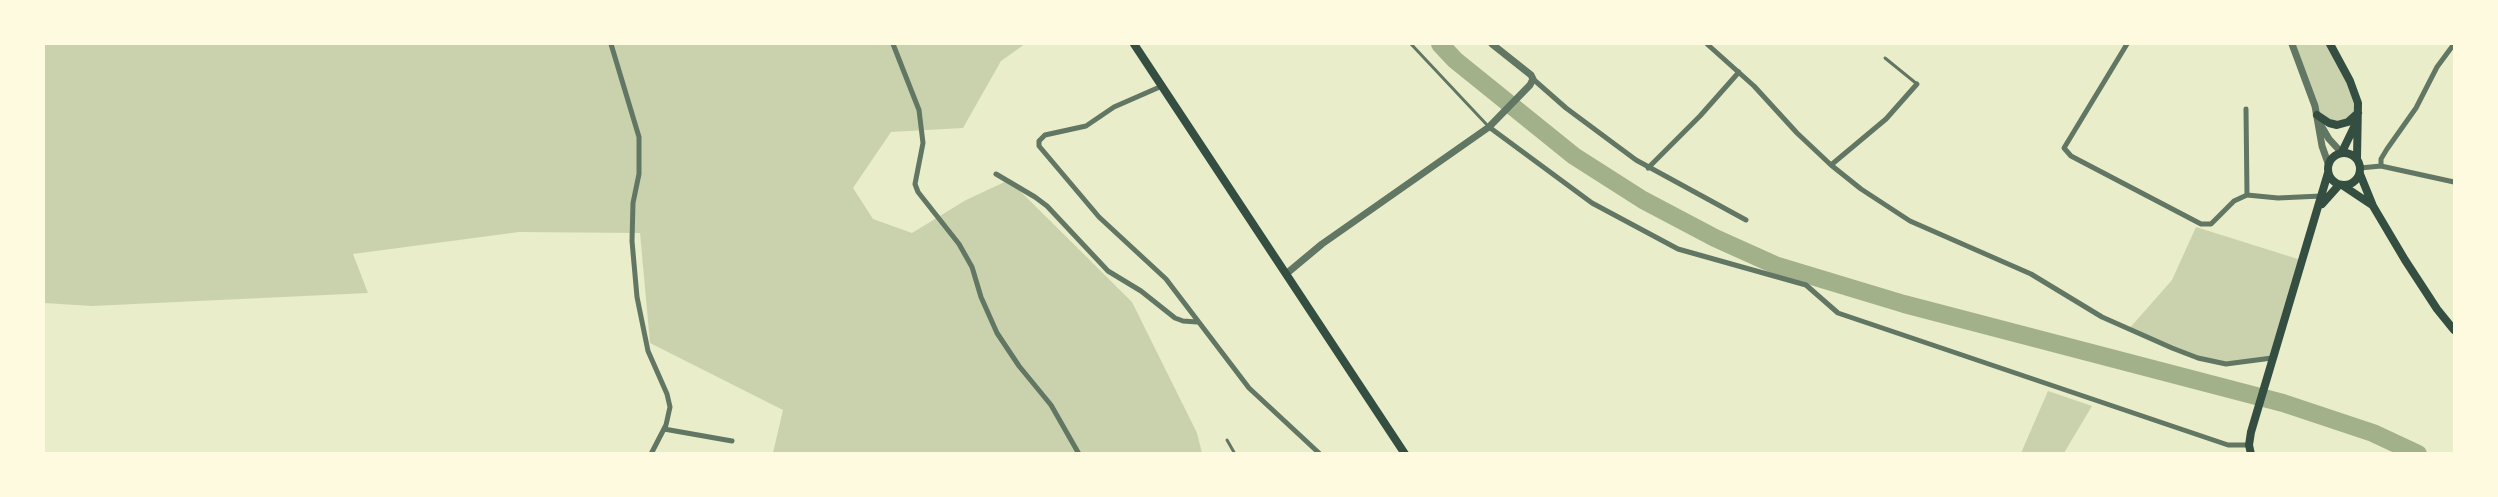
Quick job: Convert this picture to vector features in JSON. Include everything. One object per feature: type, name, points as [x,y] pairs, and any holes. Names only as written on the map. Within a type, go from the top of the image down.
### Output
[{"type":"main road","points":[[1134,44],[1405,453]]},
{"type":"main road","points":[[2330,44],[2350,81],[2358,103],[2357,158],[2373,206],[2415,277],[2454,330]]},
{"type":"main road","points":[[2318,118],[2337,125],[2348,122],[2358,115]]},
{"type":"main road","points":[[2342,152],[2358,115]]},
{"type":"main road","points":[[2250,449],[2251,432],[2317,213],[2328,168],[2333,156],[2342,152],[2357,158]]},
{"type":"main road","points":[[2328,168],[2332,180],[2373,206]]},
{"type":"main road","points":[[2317,213],[2325,199],[2340,185],[2352,183],[2360,171]]},
{"type":"street","points":[[611,44],[639,137],[639,174],[633,203],[632,241],[637,297],[648,351],[667,394],[670,407],[664,429],[651,453]]},
{"type":"street","points":[[893,44],[919,110],[924,143],[915,184],[918,192],[958,244],[972,267],[996,333],[1019,366],[1052,405],[1079,453]]},
{"type":"street","points":[[1492,44],[1527,71],[1533,79],[1578,118],[1648,168],[1746,220]]},
{"type":"street","points":[[1707,44],[1739,72],[1831,165],[1861,189],[1910,221],[2031,274],[2128,330],[2215,363],[2236,364],[2272,358]]},
{"type":"street","points":[[2127,44],[2064,147],[2071,156],[2191,221],[2201,224],[2211,224],[2234,201],[2247,195],[2278,198],[2322,195]]},
{"type":"street","points":[[2292,44],[2326,136],[2342,152]]},
{"type":"street","points":[[2381,166],[2381,159],[2416,108],[2437,67],[2454,44]]},
{"type":"street","points":[[1648,168],[1695,122],[1739,72]]},
{"type":"street","points":[[1286,274],[1322,244],[1489,128],[1533,79]]},
{"type":"street","points":[[1831,165],[1886,119],[1917,84]]},
{"type":"street","points":[[1162,86],[1114,107],[1086,126],[1045,135],[1039,141],[1039,146],[1099,216],[1166,279],[1249,388],[1319,453]]},
{"type":"street","points":[[2246,109],[2247,195]]},
{"type":"street","points":[[2318,118],[2328,168]]},
{"type":"street","points":[[1489,128],[1592,203],[1678,249],[1806,285],[1838,313],[2228,445],[2250,449]]},
{"type":"street","points":[[2360,171],[2381,166],[2454,182]]},
{"type":"street","points":[[996,174],[1047,206],[1108,271],[1141,291],[1175,318],[1197,322]]},
{"type":"street","points":[[664,429],[732,441]]},
{"type":"lane","points":[[1411,44],[1489,128]]},
{"type":"lane","points":[[1885,58],[1917,84]]},
{"type":"lane","points":[[1227,440],[1235,453]]},
{"type":"green space","points":[[44,44],[1025,44],[1001,61],[963,128],[891,132],[853,188],[873,219],[912,233],[966,200],[1009,180],[1132,302],[1197,433],[1202,453],[773,453],[783,410],[650,343],[640,233],[519,232],[353,254],[368,293],[92,306],[44,303]]},
{"type":"green space","points":[[2292,44],[2330,44],[2345,71],[2358,112],[2342,124],[2317,115]]},
{"type":"green space","points":[[2196,227],[2301,260],[2272,358],[2215,363],[2128,330],[2172,280]]},
{"type":"green space","points":[[2048,391],[2092,406],[2064,453],[2021,453]]},
{"type":"waterway","points":[[1440,44],[1455,60],[1574,156],[1643,200],[1715,238],[1775,265],[1904,304],[2283,403],[2373,433],[2418,454]]}]
